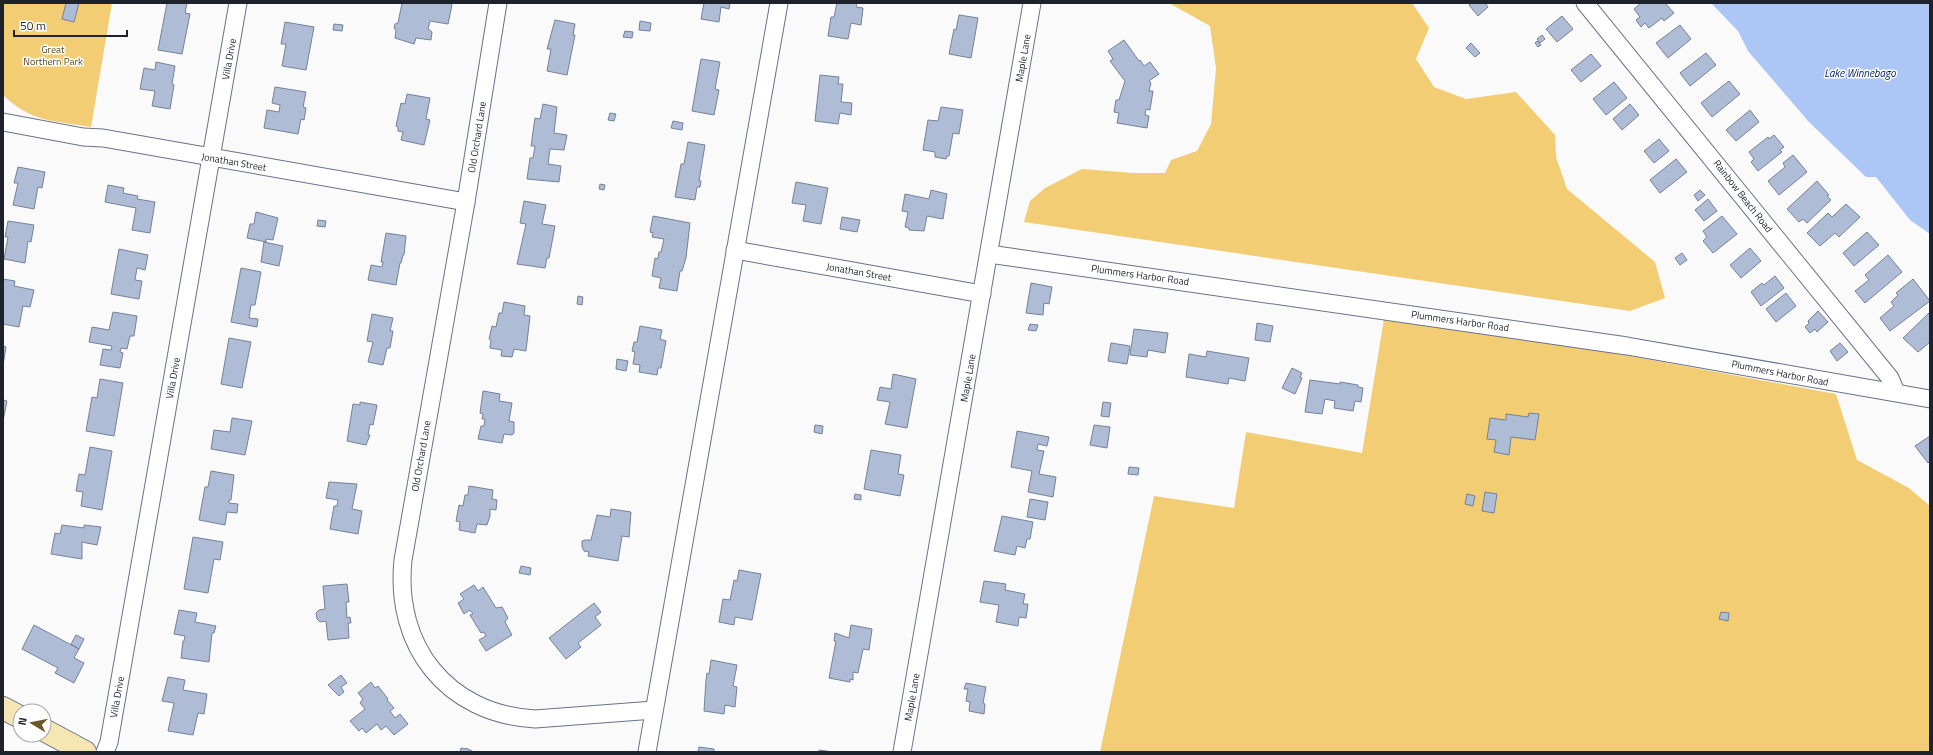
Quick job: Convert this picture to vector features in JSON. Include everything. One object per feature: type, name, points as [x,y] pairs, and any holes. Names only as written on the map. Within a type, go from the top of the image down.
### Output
[{"type":"main road","points":[[3,708],[12,713]]},
{"type":"main road","points":[[52,734],[85,752]]},
{"type":"street","name":"Villa Drive","points":[[105,752],[110,734],[238,3]]},
{"type":"street","name":"Old Orchard Lane","points":[[498,3],[466,202],[403,560],[401,592],[406,620],[410,633],[422,657],[439,678],[474,703],[490,710],[520,718],[654,710]]},
{"type":"street","points":[[647,752],[779,3]]},
{"type":"street","name":"Maple Lane","points":[[902,752],[1032,3]]},
{"type":"street","name":"Rainbow Beach Road","points":[[1585,3],[1710,155],[1837,315],[1890,378],[1896,392]]},
{"type":"street","name":"Jonathan Street","points":[[3,122],[83,137],[103,138],[466,202]]},
{"type":"street","name":"Jonathan Street","points":[[735,250],[982,294]]},
{"type":"street","name":"Plummers Harbor Road","points":[[989,254],[1619,345],[1754,367],[1877,391],[1896,392],[1930,399]]},
{"type":"green space","name":"Great Northern Park","points":[[3,3],[112,3],[91,127],[44,119],[33,115],[23,111],[3,95]]},
{"type":"green space","points":[[1169,3],[1412,3],[1429,28],[1416,59],[1434,87],[1466,99],[1516,92],[1555,135],[1556,157],[1567,189],[1655,262],[1665,298],[1630,311],[1024,222],[1030,201],[1045,188],[1082,169],[1133,173],[1165,173],[1171,160],[1197,151],[1211,124],[1216,68],[1210,26]]},
{"type":"green space","points":[[1384,319],[1614,353],[1836,394],[1857,460],[1909,488],[1930,506],[1930,752],[1100,752],[1154,496],[1234,508],[1246,432],[1362,453]]},
{"type":"water","name":"Lake Winnebago","points":[[1711,3],[1930,3],[1930,234],[1910,220],[1876,177],[1866,177],[1809,122],[1748,51],[1738,31]]},
{"type":"building","points":[[66,3],[79,3],[74,22],[62,19]]},
{"type":"building","points":[[167,3],[187,3],[185,13],[190,14],[182,54],[158,50]]},
{"type":"building","points":[[402,3],[450,3],[452,5],[448,24],[430,21],[428,29],[432,32],[431,40],[416,38],[414,44],[395,38],[396,30],[394,28],[395,24],[398,23]]},
{"type":"building","points":[[704,3],[730,3],[729,9],[721,7],[719,22],[701,19]]},
{"type":"building","points":[[837,3],[857,3],[856,7],[863,8],[861,25],[851,23],[848,39],[828,36],[831,17],[834,17]]},
{"type":"building","points":[[1472,3],[1485,3],[1488,7],[1478,16],[1469,5]]},
{"type":"building","points":[[1641,3],[1665,3],[1674,13],[1664,21],[1662,18],[1649,28],[1645,23],[1641,27],[1636,20],[1640,17],[1634,9]]},
{"type":"building","points":[[959,15],[978,18],[971,58],[949,54],[954,29],[956,30]]},
{"type":"building","points":[[1562,16],[1573,29],[1557,42],[1546,29]]},
{"type":"building","points":[[555,20],[575,24],[573,35],[575,35],[567,75],[547,71],[551,49],[547,49]]},
{"type":"building","points":[[640,21],[651,23],[650,31],[639,30]]},
{"type":"building","points":[[285,22],[314,27],[306,70],[282,66],[286,44],[281,44]]},
{"type":"building","points":[[334,24],[343,25],[342,31],[333,30]]},
{"type":"building","points":[[1680,25],[1691,39],[1668,58],[1656,43]]},
{"type":"building","points":[[625,31],[633,32],[632,38],[623,37]]},
{"type":"building","points":[[1542,35],[1545,39],[1540,43],[1537,39]]},
{"type":"building","points":[[1124,40],[1144,66],[1150,62],[1159,74],[1149,81],[1151,83],[1149,91],[1153,91],[1150,110],[1146,109],[1145,115],[1149,116],[1147,128],[1117,123],[1119,113],[1114,112],[1116,100],[1119,100],[1125,81],[1110,61],[1113,59],[1108,51]]},
{"type":"building","points":[[1537,41],[1541,45],[1538,47],[1535,43]]},
{"type":"building","points":[[1471,43],[1480,53],[1475,57],[1466,48]]},
{"type":"building","points":[[1706,53],[1716,65],[1690,86],[1680,73]]},
{"type":"building","points":[[1591,54],[1601,66],[1581,82],[1571,70]]},
{"type":"building","points":[[701,59],[720,62],[715,89],[719,90],[714,115],[692,111]]},
{"type":"building","points":[[156,62],[175,66],[172,84],[174,85],[170,109],[152,106],[155,91],[140,89],[144,68],[155,70]]},
{"type":"building","points":[[820,75],[839,77],[838,84],[843,84],[841,102],[852,103],[851,115],[840,113],[838,124],[815,121]]},
{"type":"building","points":[[1729,81],[1740,94],[1712,117],[1701,103]]},
{"type":"building","points":[[1614,82],[1627,98],[1606,115],[1593,99]]},
{"type":"building","points":[[275,87],[306,92],[303,107],[306,108],[304,120],[301,119],[298,134],[264,128],[267,110],[279,112],[280,105],[272,103]]},
{"type":"building","points":[[407,94],[430,98],[426,119],[430,120],[424,145],[401,140],[403,132],[398,131],[398,127],[396,126],[401,103],[405,104]]},
{"type":"building","points":[[543,104],[557,107],[554,133],[567,135],[564,150],[550,149],[548,164],[561,166],[559,182],[527,179],[530,158],[533,158],[535,146],[531,146],[535,118],[540,119]]},
{"type":"building","points":[[1630,104],[1639,115],[1622,130],[1613,119]]},
{"type":"building","points":[[941,107],[963,110],[959,134],[953,133],[949,156],[947,156],[946,159],[935,157],[935,152],[923,150],[928,120],[938,121]]},
{"type":"building","points":[[1750,110],[1759,122],[1736,141],[1726,130]]},
{"type":"building","points":[[610,113],[616,114],[614,121],[608,120]]},
{"type":"building","points":[[673,121],[683,123],[682,130],[671,128]]},
{"type":"building","points":[[1774,135],[1784,147],[1780,150],[1782,152],[1758,171],[1751,162],[1754,159],[1749,152],[1768,137],[1769,139]]},
{"type":"building","points":[[1659,139],[1669,151],[1654,163],[1644,151]]},
{"type":"building","points":[[688,142],[705,145],[699,181],[701,181],[700,187],[697,187],[695,200],[675,197],[681,164],[684,164]]},
{"type":"building","points":[[1793,155],[1807,172],[1779,195],[1768,181],[1785,167],[1783,163]]},
{"type":"building","points":[[1676,159],[1687,172],[1660,193],[1650,180]]},
{"type":"building","points":[[18,167],[45,172],[42,188],[38,187],[34,209],[13,205],[18,183],[14,183]]},
{"type":"building","points":[[1817,181],[1829,195],[1827,196],[1831,200],[1807,223],[1803,219],[1799,222],[1787,209]]},
{"type":"building","points":[[796,182],[828,188],[821,224],[803,221],[806,205],[792,203]]},
{"type":"building","points":[[600,184],[605,185],[604,190],[599,189]]},
{"type":"building","points":[[108,185],[124,188],[123,193],[138,196],[137,199],[155,202],[150,233],[132,230],[136,208],[105,202]]},
{"type":"building","points":[[931,190],[947,194],[943,219],[927,216],[924,231],[909,230],[909,228],[905,227],[908,212],[902,211],[905,194],[929,199]]},
{"type":"building","points":[[1700,190],[1705,195],[1698,201],[1694,195]]},
{"type":"building","points":[[1708,199],[1717,211],[1704,221],[1695,210]]},
{"type":"building","points":[[524,201],[546,205],[542,224],[555,226],[549,258],[547,258],[545,268],[517,264],[526,224],[520,223]]},
{"type":"building","points":[[1846,204],[1860,217],[1839,237],[1835,233],[1820,246],[1807,233],[1828,213],[1832,217]]},
{"type":"building","points":[[256,212],[278,218],[273,240],[266,239],[266,242],[247,238],[250,224],[254,224]]},
{"type":"building","points":[[653,216],[690,223],[686,258],[682,271],[680,271],[677,291],[659,288],[661,278],[652,276],[655,258],[658,259],[664,239],[652,237],[653,233],[650,232]]},
{"type":"building","points":[[1722,216],[1737,234],[1713,253],[1703,241],[1707,237],[1703,231]]},
{"type":"building","points":[[842,217],[860,220],[857,232],[840,229]]},
{"type":"building","points":[[318,220],[326,221],[325,227],[317,226]]},
{"type":"building","points":[[8,221],[34,225],[31,242],[28,241],[25,263],[4,259],[8,237],[5,237]]},
{"type":"building","points":[[1867,232],[1879,245],[1854,266],[1843,253]]},
{"type":"building","points":[[386,233],[406,236],[404,255],[400,263],[396,285],[368,280],[371,265],[382,267],[383,262],[381,262]]},
{"type":"building","points":[[264,242],[283,246],[279,266],[261,262]]},
{"type":"building","points":[[1750,248],[1761,261],[1741,278],[1730,265]]},
{"type":"building","points":[[119,249],[148,255],[145,270],[137,268],[135,280],[142,281],[139,299],[111,294]]},
{"type":"building","points":[[1682,253],[1687,260],[1680,265],[1675,258]]},
{"type":"building","points":[[1888,255],[1902,272],[1865,303],[1855,291],[1869,280],[1865,275]]},
{"type":"building","points":[[241,268],[261,272],[255,305],[251,305],[249,318],[258,319],[257,327],[231,322]]},
{"type":"building","points":[[1775,276],[1784,288],[1761,306],[1751,292],[1762,283],[1764,285]]},
{"type":"building","points":[[3,279],[15,281],[14,286],[34,290],[30,307],[23,306],[19,327],[3,324]]},
{"type":"building","points":[[1913,279],[1930,301],[1890,331],[1880,318],[1894,306],[1891,302],[1898,295],[1896,293]]},
{"type":"building","points":[[1031,283],[1052,287],[1049,304],[1044,303],[1043,315],[1026,313]]},
{"type":"building","points":[[1786,293],[1796,306],[1776,322],[1766,309]]},
{"type":"building","points":[[578,296],[583,297],[582,305],[577,304]]},
{"type":"building","points":[[504,302],[525,306],[524,315],[530,316],[526,351],[514,349],[512,357],[501,356],[502,350],[490,348],[491,340],[489,339],[492,326],[496,327],[499,313],[502,313]]},
{"type":"building","points":[[1818,311],[1828,322],[1817,332],[1815,329],[1810,333],[1805,327],[1809,323],[1808,321]]},
{"type":"building","points":[[113,312],[137,316],[134,336],[130,336],[127,349],[121,348],[120,352],[123,353],[120,368],[100,365],[103,349],[111,350],[112,346],[89,342],[92,327],[109,330]]},
{"type":"building","points":[[1930,312],[1930,342],[1918,352],[1903,338]]},
{"type":"building","points":[[372,314],[393,318],[390,331],[393,331],[390,348],[387,348],[383,365],[368,362],[373,342],[367,341]]},
{"type":"building","points":[[1257,323],[1273,326],[1270,342],[1255,340]]},
{"type":"building","points":[[1030,324],[1038,325],[1036,331],[1028,330]]},
{"type":"building","points":[[640,326],[662,330],[660,339],[666,341],[661,368],[658,368],[657,375],[639,372],[640,365],[633,364],[635,352],[632,351],[634,342],[637,342]]},
{"type":"building","points":[[1134,329],[1168,333],[1165,353],[1148,350],[1147,357],[1130,355]]},
{"type":"building","points":[[229,338],[251,342],[242,388],[221,384]]},
{"type":"building","points":[[1111,343],[1130,346],[1127,364],[1108,361]]},
{"type":"building","points":[[1840,343],[1848,352],[1837,361],[1830,351]]},
{"type":"building","points":[[3,346],[6,347],[3,365]]},
{"type":"building","points":[[1207,351],[1249,358],[1245,381],[1229,378],[1228,384],[1186,377],[1189,354],[1206,357]]},
{"type":"building","points":[[617,359],[628,361],[626,371],[616,369]]},
{"type":"building","points":[[1292,368],[1302,373],[1300,377],[1302,378],[1295,394],[1282,388]]},
{"type":"building","points":[[893,374],[916,379],[907,428],[885,424],[890,402],[877,400],[880,387],[891,389]]},
{"type":"building","points":[[100,379],[123,383],[114,436],[86,431],[92,397],[97,398]]},
{"type":"building","points":[[1310,380],[1358,385],[1358,387],[1363,388],[1361,402],[1355,401],[1353,411],[1334,408],[1335,401],[1325,399],[1322,414],[1305,412]]},
{"type":"building","points":[[483,391],[500,394],[499,401],[512,403],[509,421],[514,422],[514,433],[512,435],[504,434],[502,443],[478,439],[481,426],[484,426],[485,419],[482,419],[483,414],[480,413]]},
{"type":"building","points":[[3,400],[7,401],[3,421]]},
{"type":"building","points":[[360,402],[377,405],[373,425],[370,424],[368,435],[370,435],[366,445],[347,441],[353,404],[360,405]]},
{"type":"building","points":[[1103,402],[1111,403],[1109,417],[1101,416]]},
{"type":"building","points":[[1529,413],[1539,414],[1535,440],[1511,437],[1509,455],[1494,452],[1496,440],[1487,439],[1490,418],[1506,420],[1506,414],[1528,417]]},
{"type":"building","points":[[232,418],[252,421],[245,455],[211,449],[214,430],[230,432]]},
{"type":"building","points":[[815,425],[823,426],[822,434],[814,432]]},
{"type":"building","points":[[1094,425],[1110,427],[1107,448],[1090,445]]},
{"type":"building","points":[[1017,431],[1049,437],[1047,446],[1038,444],[1037,450],[1044,451],[1039,474],[1056,477],[1053,497],[1028,492],[1032,471],[1011,467]]},
{"type":"building","points":[[1930,436],[1930,461],[1928,463],[1915,446]]},
{"type":"building","points":[[90,447],[112,451],[102,510],[81,506],[83,492],[76,491],[79,474],[85,475]]},
{"type":"building","points":[[871,450],[901,455],[898,474],[904,475],[900,496],[864,489]]},
{"type":"building","points":[[1129,467],[1139,468],[1138,475],[1128,474]]},
{"type":"building","points":[[211,471],[234,475],[231,500],[229,500],[229,503],[238,504],[237,513],[227,512],[225,525],[199,520],[205,487],[208,487]]},
{"type":"building","points":[[329,482],[357,484],[352,509],[362,511],[358,534],[330,529],[334,506],[337,506],[338,500],[326,498]]},
{"type":"building","points":[[469,486],[493,490],[492,499],[497,500],[496,510],[490,509],[490,516],[487,525],[477,524],[475,533],[459,530],[460,522],[456,521],[459,505],[463,506],[465,495],[468,495]]},
{"type":"building","points":[[1485,492],[1497,494],[1494,513],[1482,511]]},
{"type":"building","points":[[855,494],[861,495],[861,500],[854,499]]},
{"type":"building","points":[[1467,494],[1475,496],[1473,506],[1465,504]]},
{"type":"building","points":[[1030,499],[1048,502],[1045,520],[1027,517]]},
{"type":"building","points":[[611,509],[631,512],[629,537],[622,536],[618,561],[588,556],[589,552],[584,551],[582,547],[582,541],[591,540],[597,515],[610,517]]},
{"type":"building","points":[[1002,516],[1033,522],[1030,539],[1027,539],[1025,548],[1017,546],[1015,555],[994,551]]},
{"type":"building","points":[[62,525],[84,528],[84,525],[101,527],[97,545],[82,542],[82,559],[51,554],[55,533],[60,534]]},
{"type":"building","points":[[193,537],[223,542],[220,560],[214,559],[208,593],[184,589]]},
{"type":"building","points":[[521,566],[531,568],[530,575],[519,573]]},
{"type":"building","points":[[739,570],[761,574],[752,620],[735,617],[734,625],[719,622],[723,599],[730,600],[734,580],[737,581]]},
{"type":"building","points":[[984,581],[1006,584],[1005,590],[1025,594],[1023,604],[1028,604],[1026,618],[1019,617],[1018,626],[996,622],[999,605],[980,602]]},
{"type":"building","points":[[347,584],[349,602],[346,602],[347,618],[350,617],[351,623],[348,623],[349,638],[328,640],[326,621],[320,622],[317,619],[316,613],[319,610],[325,609],[323,586]]},
{"type":"building","points":[[474,585],[478,591],[483,587],[496,608],[502,607],[508,618],[505,622],[512,635],[486,651],[479,640],[486,636],[484,632],[481,633],[470,615],[473,614],[470,610],[464,614],[458,603],[464,599],[460,594]]},
{"type":"building","points":[[594,603],[601,612],[595,617],[601,625],[578,643],[581,647],[566,659],[549,638]]},
{"type":"building","points":[[179,610],[197,613],[195,622],[216,626],[214,633],[212,633],[209,662],[181,658],[185,636],[174,634]]},
{"type":"building","points":[[1721,612],[1729,613],[1728,621],[1719,619]]},
{"type":"building","points":[[34,625],[79,649],[74,658],[84,663],[74,683],[55,673],[58,668],[22,649]]},
{"type":"building","points":[[851,625],[872,629],[869,650],[863,649],[858,673],[853,672],[853,680],[850,679],[850,682],[829,678],[836,641],[834,641],[835,633],[849,638]]},
{"type":"building","points":[[76,635],[84,639],[79,649],[71,644]]},
{"type":"building","points":[[711,660],[737,665],[733,686],[737,687],[735,707],[725,705],[724,714],[704,711],[706,680],[707,673],[709,674]]},
{"type":"building","points":[[341,675],[347,683],[341,687],[344,692],[339,696],[328,685]]},
{"type":"building","points":[[168,677],[185,680],[183,690],[207,694],[204,714],[198,713],[193,735],[168,731],[174,703],[162,701]]},
{"type":"building","points":[[371,682],[375,688],[378,686],[394,708],[390,711],[395,718],[400,714],[408,724],[394,735],[386,726],[381,730],[377,724],[366,733],[362,728],[359,731],[350,721],[365,709],[360,703],[363,699],[358,693]]},
{"type":"building","points":[[966,683],[986,687],[983,703],[985,704],[984,714],[969,711],[970,702],[966,701],[968,689],[964,689]]},
{"type":"building","points":[[699,747],[714,749],[714,752],[698,752]]},
{"type":"building","points":[[461,748],[466,748],[474,752],[460,752]]},
{"type":"building","points":[[819,750],[833,752],[819,752]]}]
